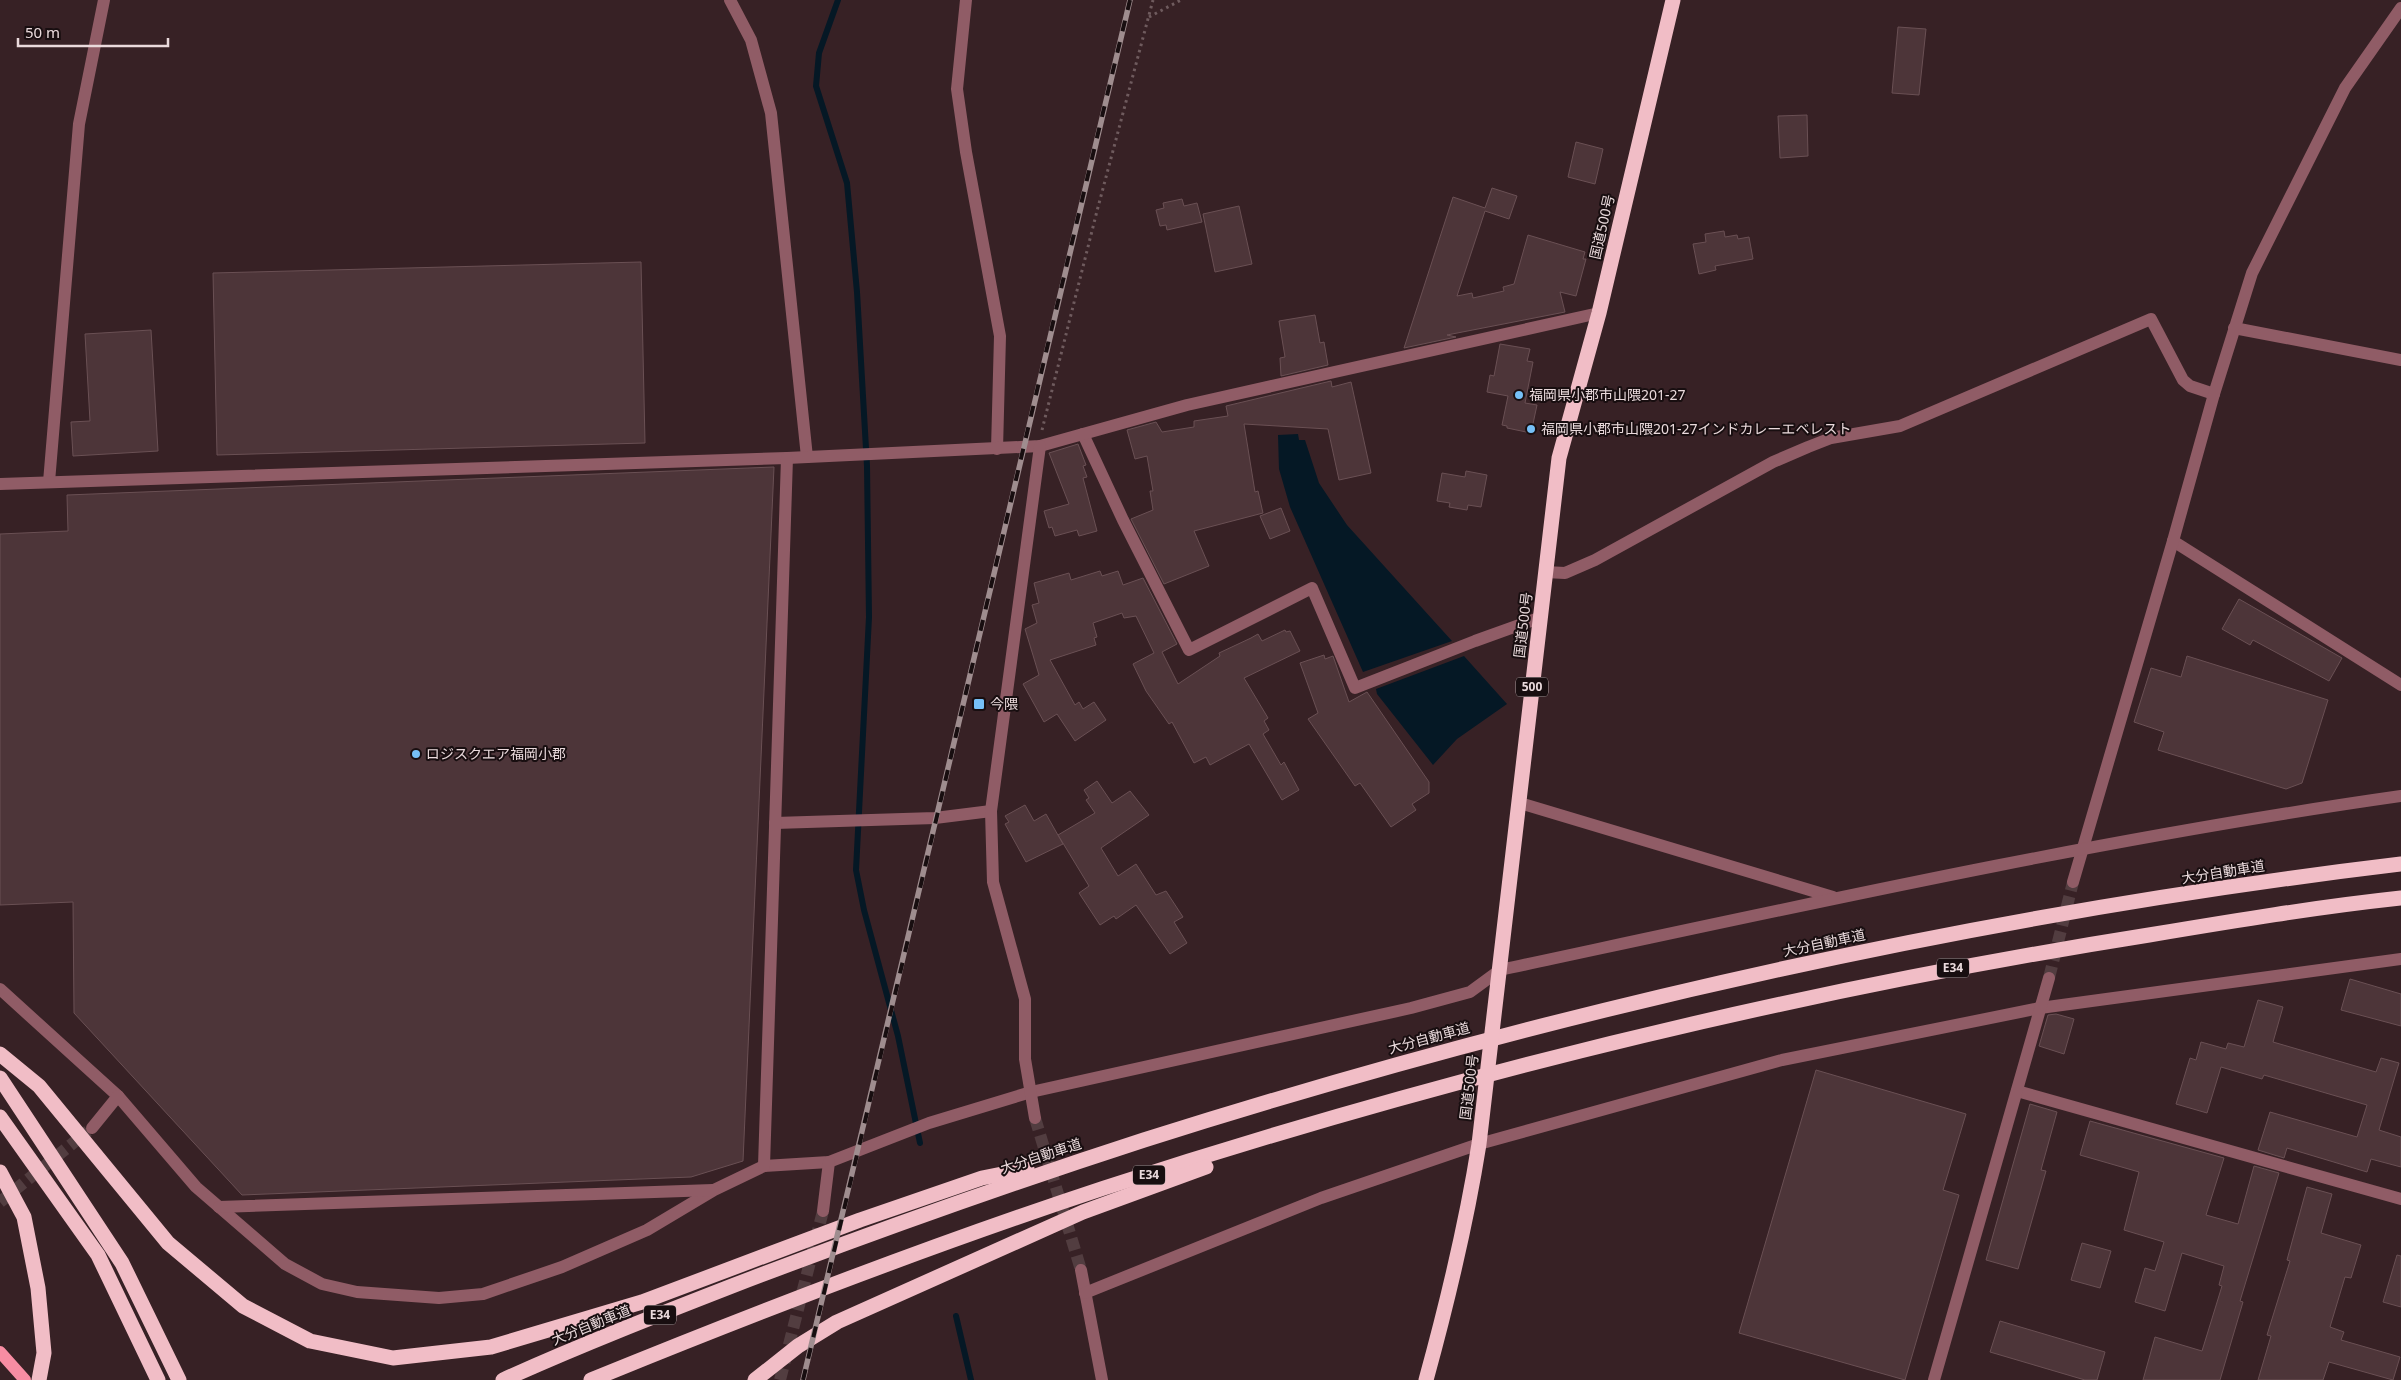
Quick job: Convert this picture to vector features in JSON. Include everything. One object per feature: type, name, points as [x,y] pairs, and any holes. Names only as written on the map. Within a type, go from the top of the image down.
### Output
[{"type":"highway","name":"国道500号","points":[[1426,1380],[1454,1280],[1469,1210],[1479,1144],[1559,458],[1599,313],[1673,0]]},
{"type":"highway","name":"大分自動車道","points":[[503,1380],[656,1316],[859,1237],[1022,1179],[1360,1074],[1516,1032],[1787,967],[1938,936],[2086,910],[2328,872],[2401,864]]},
{"type":"highway","name":"E34","points":[[591,1380],[811,1293],[1103,1189],[1367,1108],[1510,1069],[1638,1036],[1944,969],[2320,907],[2401,898]]},
{"type":"highway","points":[[0,1054],[39,1086],[168,1242],[243,1306],[310,1342],[393,1358],[491,1347],[642,1302],[860,1220],[982,1178],[1094,1156]]},
{"type":"highway","points":[[0,1078],[122,1263],[179,1380]]},
{"type":"highway","points":[[755,1380],[798,1346],[837,1322],[1083,1212],[1367,1108]]},
{"type":"highway","points":[[0,1117],[98,1255],[158,1380]]},
{"type":"highway","points":[[0,1172],[24,1217],[38,1288],[44,1353],[39,1380]]},
{"type":"main road","points":[[0,1352],[25,1380]]},
{"type":"street","points":[[49,482],[79,124],[104,0]]},
{"type":"street","points":[[730,0],[751,40],[771,113],[807,457]]},
{"type":"street","points":[[966,0],[957,89],[966,152],[1000,336],[998,449]]},
{"type":"street","points":[[2073,882],[2174,541],[2214,394],[2252,273],[2345,88],[2401,8]]},
{"type":"street","points":[[0,484],[788,458],[1040,446],[1187,405],[1599,313]]},
{"type":"street","points":[[1545,572],[1566,573],[1595,560],[1773,462],[1808,447],[1831,438],[1900,426],[2151,319],[2183,380],[2190,386],[2214,394]]},
{"type":"street","points":[[2234,328],[2401,360]]},
{"type":"street","points":[[1083,434],[1123,520],[1189,650],[1312,588],[1355,688],[1466,644],[1539,618]]},
{"type":"street","points":[[1035,1118],[1025,1059],[1025,999],[993,882],[991,811],[1040,446]]},
{"type":"street","points":[[764,1166],[788,458]]},
{"type":"street","points":[[2174,541],[2401,684]]},
{"type":"street","points":[[0,989],[118,1096],[196,1187],[285,1264],[322,1284],[357,1292],[439,1298],[483,1294],[562,1267],[647,1230],[714,1190],[764,1166],[830,1162],[929,1122],[1031,1092],[1410,1008],[1470,992],[1500,970],[1836,898],[2083,849],[2311,809],[2401,796]]},
{"type":"street","points":[[1520,804],[1836,898]]},
{"type":"street","points":[[775,823],[935,818],[991,811]]},
{"type":"street","points":[[1085,1293],[1321,1198],[1479,1144],[1782,1060],[2040,1008],[2401,958]]},
{"type":"street","points":[[1934,1380],[2049,978]]},
{"type":"street","points":[[2017,1091],[2401,1199]]},
{"type":"street","points":[[92,1128],[118,1096]]},
{"type":"street","points":[[823,1211],[830,1162]]},
{"type":"street","points":[[219,1208],[714,1190]]},
{"type":"street","points":[[1081,1270],[1102,1380]]},
{"type":"path","points":[[1040,446],[1044,417],[1153,0]]},
{"type":"path","points":[[1149,17],[1181,0]]},
{"type":"water","points":[[1298,434],[1299,440],[1305,440],[1319,483],[1347,525],[1452,641],[1363,672],[1290,507],[1279,469],[1278,435]]},
{"type":"water","points":[[1464,656],[1507,704],[1457,739],[1433,765],[1377,694],[1376,689]]},
{"type":"building","points":[[1898,27],[1926,29],[1919,95],[1892,93]]},
{"type":"building","points":[[1807,115],[1808,156],[1780,158],[1778,116]]},
{"type":"building","points":[[1576,142],[1603,149],[1595,184],[1568,177]]},
{"type":"building","points":[[1492,188],[1517,196],[1509,219],[1485,211],[1457,296],[1472,293],[1473,298],[1504,291],[1503,287],[1514,284],[1528,235],[1585,252],[1583,259],[1586,259],[1576,296],[1560,292],[1565,312],[1447,335],[1456,337],[1404,348],[1453,197],[1485,208]]},
{"type":"building","points":[[1182,199],[1184,206],[1197,203],[1202,222],[1167,230],[1166,225],[1160,226],[1156,210],[1164,208],[1163,203]]},
{"type":"building","points":[[1239,206],[1252,264],[1215,272],[1203,214]]},
{"type":"building","points":[[1724,231],[1725,237],[1737,235],[1738,239],[1749,237],[1753,259],[1715,266],[1716,270],[1699,274],[1693,244],[1706,242],[1705,234]]},
{"type":"building","points":[[641,262],[645,443],[217,455],[213,273]]},
{"type":"building","points":[[1315,315],[1320,343],[1324,342],[1328,365],[1281,376],[1280,358],[1285,357],[1279,321]]},
{"type":"building","points":[[151,330],[158,451],[73,456],[71,422],[90,421],[85,334]]},
{"type":"building","points":[[1500,344],[1530,349],[1527,361],[1533,362],[1525,403],[1537,405],[1531,433],[1507,428],[1507,426],[1502,425],[1508,396],[1487,392],[1490,375],[1494,376]]},
{"type":"building","points":[[1331,381],[1332,387],[1351,382],[1371,473],[1339,480],[1328,429],[1244,424],[1255,492],[1258,491],[1263,513],[1194,531],[1209,566],[1164,584],[1131,519],[1153,510],[1150,491],[1153,491],[1147,456],[1135,459],[1127,430],[1156,422],[1162,432],[1194,427],[1194,421],[1228,416],[1226,406]]},
{"type":"building","points":[[1078,444],[1086,465],[1083,466],[1087,477],[1083,478],[1097,531],[1079,536],[1077,530],[1055,536],[1052,527],[1049,528],[1044,511],[1069,504],[1049,453]]},
{"type":"building","name":"ロジスクエア福岡小郡","points":[[774,467],[743,1161],[691,1177],[242,1195],[74,1013],[73,902],[0,905],[0,534],[68,531],[67,495]]},
{"type":"building","points":[[1466,471],[1487,475],[1481,507],[1468,505],[1467,510],[1449,507],[1450,503],[1437,501],[1442,473],[1465,477]]},
{"type":"building","points":[[1281,508],[1290,531],[1270,539],[1260,516]]},
{"type":"building","points":[[1100,571],[1102,576],[1118,571],[1123,585],[1143,578],[1177,644],[1162,652],[1178,684],[1220,656],[1219,653],[1258,634],[1262,641],[1285,630],[1286,632],[1290,631],[1300,651],[1244,678],[1268,718],[1264,721],[1269,730],[1263,734],[1281,765],[1284,762],[1299,790],[1282,800],[1249,744],[1210,765],[1206,757],[1194,763],[1172,722],[1169,724],[1146,691],[1133,664],[1154,653],[1136,616],[1124,618],[1122,613],[1093,623],[1097,637],[1094,638],[1096,645],[1050,660],[1075,705],[1079,702],[1083,709],[1094,702],[1106,720],[1075,741],[1057,714],[1044,722],[1023,684],[1039,675],[1025,629],[1037,623],[1032,605],[1039,603],[1034,583],[1069,573],[1071,580]]},
{"type":"building","points":[[2239,599],[2342,658],[2329,681],[2253,640],[2250,645],[2222,629]]},
{"type":"building","points":[[1324,655],[1325,659],[1333,656],[1349,702],[1367,692],[1429,782],[1429,793],[1412,804],[1416,810],[1391,827],[1360,783],[1355,786],[1308,719],[1318,713],[1300,663]]},
{"type":"building","points":[[2187,656],[2328,700],[2302,783],[2286,789],[2158,750],[2164,732],[2134,722],[2151,668],[2181,677]]},
{"type":"building","points":[[1097,781],[1112,803],[1130,791],[1149,815],[1101,848],[1118,876],[1136,864],[1156,895],[1166,891],[1183,917],[1174,922],[1187,943],[1170,954],[1136,905],[1116,919],[1114,916],[1100,925],[1079,893],[1089,886],[1058,835],[1095,813],[1086,800],[1089,798],[1084,790]]},
{"type":"building","points":[[1025,805],[1034,821],[1046,814],[1063,844],[1026,862],[1005,824],[1009,822],[1005,816]]},
{"type":"building","points":[[2350,979],[2401,994],[2401,1026],[2341,1010]]},
{"type":"building","points":[[2258,1000],[2283,1007],[2273,1042],[2376,1072],[2381,1058],[2399,1063],[2379,1130],[2401,1137],[2401,1167],[2371,1159],[2367,1172],[2287,1148],[2284,1158],[2258,1150],[2270,1112],[2357,1137],[2367,1105],[2264,1075],[2262,1079],[2221,1067],[2207,1113],[2176,1104],[2190,1058],[2196,1060],[2201,1042],[2226,1049],[2228,1043],[2244,1047]]},
{"type":"building","points":[[2056,1014],[2074,1019],[2064,1054],[2039,1046],[2048,1015]]},
{"type":"building","points":[[1816,1070],[1966,1114],[1943,1190],[1959,1195],[1905,1380],[1739,1333]]},
{"type":"building","points":[[2030,1104],[2057,1112],[2041,1170],[2046,1171],[2018,1269],[1986,1260]]},
{"type":"building","points":[[2090,1121],[2224,1158],[2206,1215],[2238,1224],[2254,1166],[2279,1173],[2240,1301],[2243,1302],[2220,1380],[2143,1380],[2155,1337],[2202,1351],[2222,1286],[2219,1285],[2224,1266],[2182,1253],[2165,1311],[2135,1302],[2145,1268],[2155,1271],[2164,1242],[2124,1230],[2139,1172],[2080,1155]]},
{"type":"building","points":[[2307,1187],[2332,1194],[2321,1233],[2361,1245],[2351,1278],[2345,1277],[2330,1327],[2344,1332],[2341,1340],[2400,1357],[2393,1380],[2329,1362],[2323,1380],[2258,1380],[2271,1336],[2267,1335],[2290,1261],[2287,1260]]},
{"type":"building","points":[[2082,1243],[2111,1251],[2100,1288],[2071,1280]]},
{"type":"building","points":[[2397,1255],[2401,1256],[2401,1307],[2383,1302]]},
{"type":"building","points":[[2000,1321],[2105,1352],[2097,1380],[2085,1380],[1990,1352]]},
{"type":"waterway","points":[[838,0],[819,53],[816,86],[847,183],[857,292],[867,466],[869,617],[856,870],[864,910],[898,1036],[920,1143]]},
{"type":"waterway","points":[[956,1316],[971,1380]]},
{"type":"tunnel","points":[[2049,978],[2073,882]]},
{"type":"tunnel","points":[[1035,1118],[1081,1270]]},
{"type":"tunnel","points":[[0,1202],[88,1131]]},
{"type":"tunnel","points":[[780,1380],[823,1211]]},
{"type":"railway","points":[[803,1380],[1130,0]]},
{"type":"place","name":"福岡県小郡市山隈201-27","points":[[1519,395]]},
{"type":"place","name":"福岡県小郡市山隈201-27インドカレーエベレスト","points":[[1531,429]]},
{"type":"place","name":"今隈","points":[[979,704]]},
{"type":"place","name":"ロジスクエア福岡小郡","points":[[416,754]]}]
